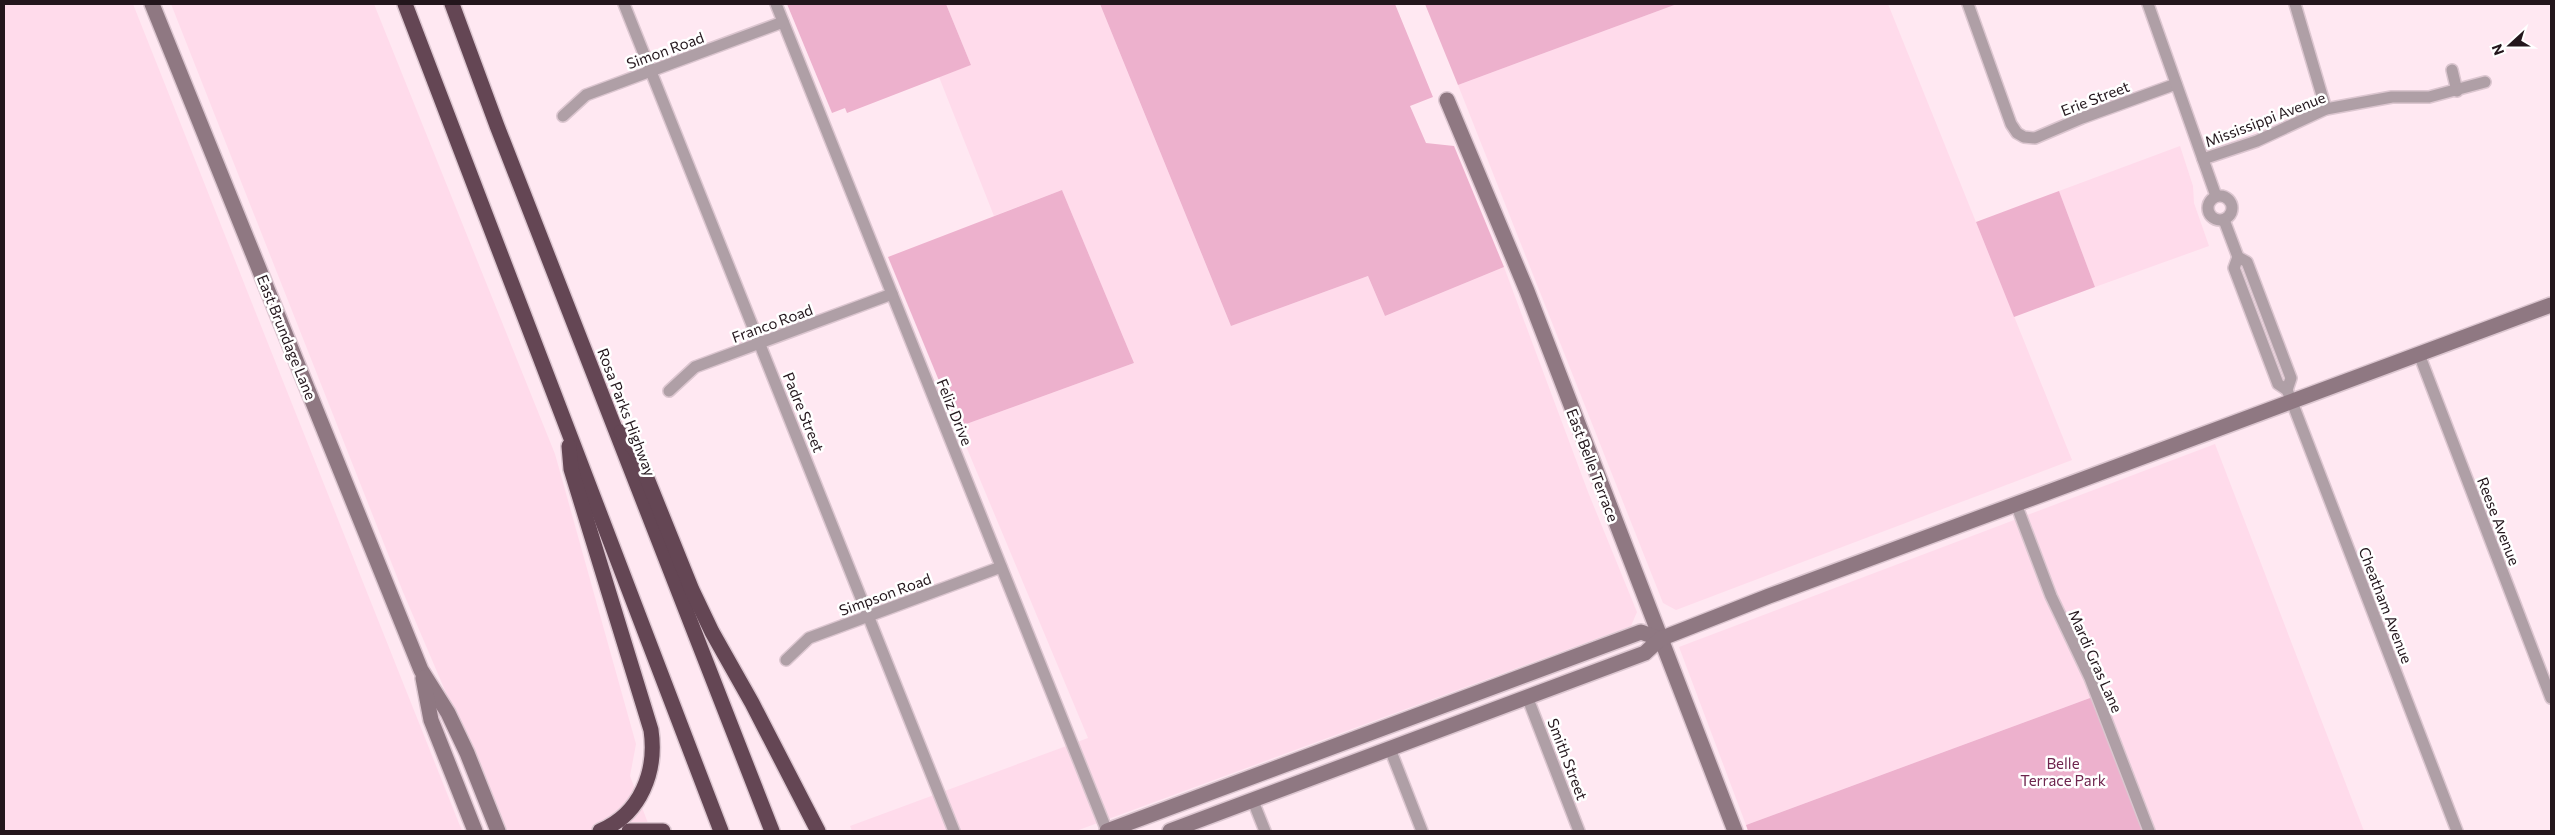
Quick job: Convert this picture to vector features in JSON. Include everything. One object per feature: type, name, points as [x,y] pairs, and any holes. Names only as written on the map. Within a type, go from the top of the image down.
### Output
[{"type":"highway","points":[[406,4],[530,334],[567,425],[721,831]]},
{"type":"highway","name":"Rosa Parks Highway","points":[[452,4],[609,414],[772,831]]},
{"type":"highway","points":[[609,414],[636,452],[692,590],[712,632],[752,703],[818,831]]},
{"type":"highway","points":[[567,425],[571,469],[648,720],[653,744],[651,771],[637,801],[617,822],[600,831]]},
{"type":"highway","points":[[630,831],[663,831]]},
{"type":"street","name":"East Brundage Lane","points":[[152,4],[421,670],[448,714],[467,753],[498,831]]},
{"type":"street","name":"Padre Street","points":[[624,4],[954,831]]},
{"type":"street","name":"Feliz Drive","points":[[776,4],[1107,831]]},
{"type":"street","name":"Erie Street","points":[[1968,4],[2011,124],[2024,137],[2036,138],[2082,118],[2176,84]]},
{"type":"street","points":[[2148,4],[2216,196]]},
{"type":"street","points":[[2296,4],[2326,109]]},
{"type":"street","name":"Simon Road","points":[[563,116],[586,95],[783,22]]},
{"type":"street","points":[[2452,70],[2457,91]]},
{"type":"street","name":"Mississippi Avenue","points":[[2203,159],[2257,141],[2326,109],[2392,97],[2429,97],[2485,82]]},
{"type":"street","name":"East Belle Terrace","points":[[1447,100],[1527,291],[1735,831]]},
{"type":"street","points":[[2216,196],[2229,198],[2232,204],[2233,210],[2224,220],[2217,220],[2209,212],[2208,204],[2216,196]]},
{"type":"street","name":"Cheatham Avenue","points":[[2224,220],[2238,256],[2247,262],[2291,378],[2290,396],[2457,831]]},
{"type":"street","name":"Franco Road","points":[[669,390],[694,367],[892,294]]},
{"type":"street","points":[[1170,831],[1645,654],[1660,640],[1769,596],[2016,504],[2290,396],[2419,354],[2551,305]]},
{"type":"street","name":"Reese Avenue","points":[[2419,354],[2551,698]]},
{"type":"street","name":"Mardi Gras Lane","points":[[2016,504],[2050,596],[2090,678],[2149,831]]},
{"type":"street","name":"Simpson Road","points":[[786,660],[809,638],[1001,567]]},
{"type":"street","points":[[1107,831],[1641,632],[1660,640]]},
{"type":"street","name":"East Brundage Lane","points":[[421,670],[431,720],[475,831]]},
{"type":"street","name":"Smith Street","points":[[1528,698],[1579,831]]},
{"type":"street","points":[[1340,768],[1415,728],[1425,714]]},
{"type":"street","points":[[1390,749],[1422,831]]},
{"type":"street","points":[[1253,800],[1265,831]]},
{"type":"shaded area","points":[[4,4],[133,4],[462,831],[4,831]]},
{"type":"shaded area","points":[[171,4],[374,4],[555,454],[636,744],[630,776],[651,831],[505,831],[403,592]]},
{"type":"shaded area","points":[[946,4],[1100,4],[1231,326],[1368,276],[1385,316],[1504,267],[1588,492],[1637,612],[1631,626],[1076,831],[852,831],[850,826],[1088,738],[958,427],[1134,363],[1062,190],[994,216],[939,77],[971,65]]},
{"type":"shaded area","points":[[1677,4],[1888,4],[2072,460],[1676,610],[1663,603],[1458,85]]},
{"type":"shaded area","points":[[2180,146],[2193,186],[2194,203],[2209,246],[2095,287],[2059,191]]},
{"type":"shaded area","points":[[2215,444],[2364,831],[2150,831],[2098,695],[1746,825],[1679,647]]},
{"type":"green space","points":[[787,4],[946,4],[971,65],[847,113],[845,108],[832,113]]},
{"type":"green space","points":[[1100,4],[1395,4],[1433,97],[1410,106],[1426,143],[1454,146],[1504,267],[1385,316],[1368,276],[1231,326]]},
{"type":"green space","points":[[1425,4],[1677,4],[1458,85]]},
{"type":"green space","points":[[1062,190],[1134,363],[958,427],[888,257]]},
{"type":"green space","points":[[2059,191],[2095,287],[2014,317],[1976,222]]},
{"type":"green space","name":"Belle Terrace Park","points":[[2098,695],[2150,831],[1748,831],[1746,825]]}]
